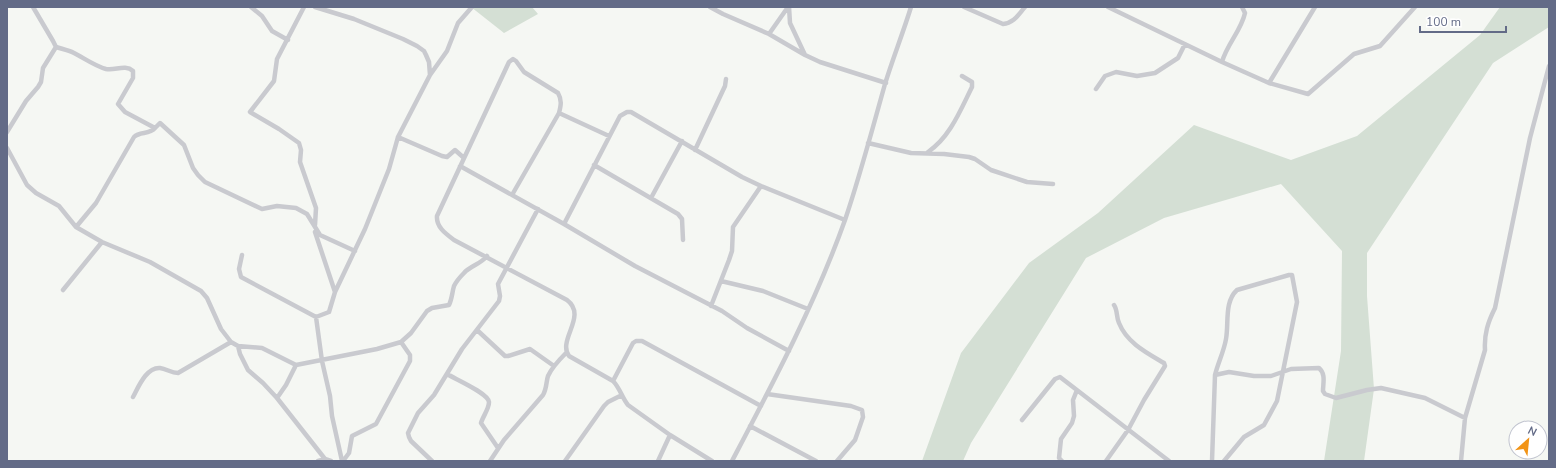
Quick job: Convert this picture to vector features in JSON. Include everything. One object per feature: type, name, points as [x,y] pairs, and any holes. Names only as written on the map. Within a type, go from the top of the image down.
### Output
[{"type":"street","points":[[33,7],[54,41],[56,47]]},
{"type":"street","points":[[251,7],[262,16],[272,31],[288,40]]},
{"type":"street","points":[[304,7],[277,59],[274,81],[250,112],[299,143],[301,150],[300,162],[316,208],[315,225]]},
{"type":"street","points":[[315,7],[354,18],[417,46],[424,51],[426,55],[429,62],[430,75]]},
{"type":"street","points":[[242,255],[239,269],[241,278],[316,317],[329,312],[335,292],[355,251],[389,169],[398,137],[430,75],[447,51],[458,23],[472,7]]},
{"type":"street","points":[[710,7],[769,34],[804,55],[820,62],[886,83]]},
{"type":"street","points":[[769,34],[788,7]]},
{"type":"street","points":[[788,7],[790,23],[804,55]]},
{"type":"street","points":[[732,461],[789,351],[845,220],[886,83],[911,7]]},
{"type":"street","points":[[964,7],[1003,24],[1009,24],[1025,7]]},
{"type":"street","points":[[1108,7],[1269,83],[1308,94],[1354,54],[1380,46],[1415,7]]},
{"type":"street","points":[[1222,62],[1226,49],[1237,33],[1244,18],[1245,13],[1242,7]]},
{"type":"street","points":[[1269,83],[1315,7]]},
{"type":"street","points":[[1096,89],[1105,76],[1116,72],[1137,76],[1155,73],[1178,58],[1184,44]]},
{"type":"street","points":[[56,47],[72,52],[103,68],[110,69],[125,67],[131,69],[133,71],[132,78],[118,104],[125,112],[155,128]]},
{"type":"street","points":[[7,132],[26,101],[41,82],[43,68],[56,47]]},
{"type":"street","points":[[490,461],[498,448],[543,395],[548,376],[554,366],[566,353],[566,347],[575,317],[575,308],[573,304],[447,234],[442,230],[437,220],[437,216],[460,166],[511,60],[516,61],[524,72],[558,93],[562,101],[559,113],[512,195]]},
{"type":"street","points":[[1460,461],[1465,418],[1485,350],[1484,339],[1487,325],[1495,308],[1530,138],[1549,66]]},
{"type":"street","points":[[928,152],[941,142],[947,135],[972,87],[972,82],[962,76]]},
{"type":"street","points":[[695,150],[725,86],[726,80]]},
{"type":"street","points":[[564,224],[620,116],[627,112],[631,112],[682,141],[726,169],[761,186],[845,220]]},
{"type":"street","points":[[559,113],[609,136]]},
{"type":"street","points":[[76,227],[96,203],[134,138],[139,134],[150,132],[160,123],[181,141],[193,168],[205,182],[262,209],[277,206],[296,208],[311,218],[320,235],[355,251]]},
{"type":"street","points":[[398,137],[442,156],[447,157],[455,150],[464,158]]},
{"type":"street","points":[[651,198],[682,141]]},
{"type":"street","points":[[868,143],[911,153],[928,152],[975,158],[991,170],[1028,182],[1053,184]]},
{"type":"street","points":[[7,148],[27,185],[36,193],[59,206],[76,227],[102,242],[150,262],[201,291],[207,298],[221,329],[231,342],[238,346],[262,348],[296,365],[378,349],[401,342],[427,311],[432,308],[449,305],[456,284],[462,276],[469,268],[481,262],[487,256]]},
{"type":"street","points":[[594,165],[680,216],[683,223],[683,240]]},
{"type":"street","points":[[460,166],[538,209],[635,266],[711,306],[789,351]]},
{"type":"street","points":[[711,306],[732,251],[733,227],[761,186]]},
{"type":"street","points":[[432,461],[411,441],[408,433],[418,413],[434,395],[462,349],[499,301],[500,296],[498,284],[538,209]]},
{"type":"street","points":[[311,218],[335,292]]},
{"type":"street","points":[[63,290],[102,242]]},
{"type":"street","points":[[1212,461],[1215,375],[1226,340],[1229,303],[1233,293],[1237,290],[1289,275],[1293,277],[1297,302],[1277,401],[1264,425],[1244,437],[1224,461]]},
{"type":"street","points":[[721,282],[764,291],[808,309]]},
{"type":"street","points":[[1106,461],[1128,430],[1165,366],[1135,345],[1125,334],[1118,322],[1117,309],[1114,305]]},
{"type":"street","points":[[316,317],[322,361],[342,461]]},
{"type":"street","points":[[477,330],[505,356],[530,349],[554,366]]},
{"type":"street","points":[[612,381],[633,343],[636,341],[642,341],[761,406]]},
{"type":"street","points":[[133,397],[143,379],[153,370],[162,368],[178,373],[231,342]]},
{"type":"street","points":[[342,461],[349,452],[352,436],[376,424],[410,361],[410,355],[401,342]]},
{"type":"street","points":[[238,346],[240,354],[248,370],[277,398],[325,459],[331,461]]},
{"type":"street","points":[[566,353],[576,361],[617,385],[628,405],[670,435],[712,461]]},
{"type":"street","points":[[277,398],[286,386],[296,365]]},
{"type":"street","points":[[1215,375],[1229,372],[1254,376],[1271,376],[1290,369],[1319,368],[1324,377],[1322,391],[1325,394],[1336,398],[1367,390],[1382,388],[1425,398],[1465,418]]},
{"type":"street","points":[[447,374],[480,391],[488,398],[488,404],[481,423],[498,448]]},
{"type":"street","points":[[1022,420],[1058,377],[1063,378],[1128,430],[1147,442],[1169,461]]},
{"type":"street","points":[[1062,461],[1059,458],[1060,439],[1072,423],[1074,416],[1073,400],[1077,390]]},
{"type":"street","points":[[565,461],[604,406],[622,394]]},
{"type":"street","points":[[767,394],[851,406],[862,410],[863,417],[855,440],[837,461]]},
{"type":"street","points":[[750,426],[816,461]]},
{"type":"street","points":[[658,461],[670,435]]},
{"type":"street","points":[[318,461],[325,459]]},
{"type":"shaded area","points":[[471,7],[532,7],[538,14],[504,33]]},
{"type":"shaded area","points":[[1500,7],[1549,7],[1549,27],[1493,63],[1367,253],[1367,296],[1374,389],[1364,461],[1324,461],[1341,351],[1342,251],[1281,184],[1164,218],[1086,258],[971,443],[963,461],[922,461],[961,353],[1029,263],[1098,213],[1194,125],[1291,160],[1357,136],[1480,35]]}]
